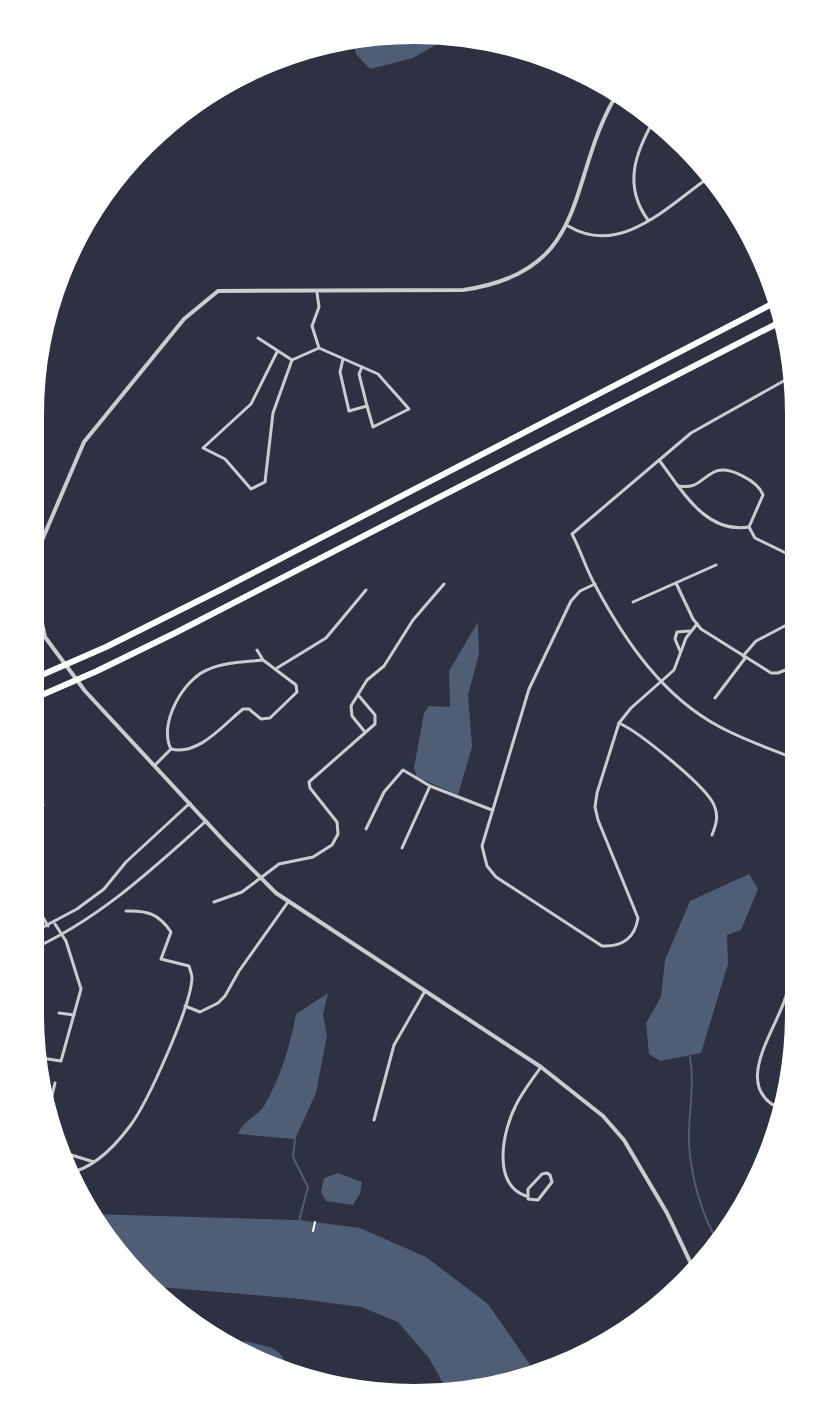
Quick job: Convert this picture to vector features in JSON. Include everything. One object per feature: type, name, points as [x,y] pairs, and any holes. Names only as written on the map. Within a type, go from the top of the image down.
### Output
[{"type":"highway","points":[[42,675],[220,590],[770,305]]},
{"type":"highway","points":[[42,695],[97,671],[776,324]]},
{"type":"street","points":[[42,540],[84,442],[175,330],[202,303],[218,291],[317,293],[480,288],[521,272],[542,259],[568,226],[596,138],[614,100]]},
{"type":"street","points":[[648,220],[636,201],[632,178],[635,160],[651,127]]},
{"type":"street","points":[[568,226],[587,235],[608,237],[628,232],[704,181]]},
{"type":"street","points":[[317,293],[319,307],[312,326],[319,348],[378,374],[409,409],[373,427],[359,374],[362,367]]},
{"type":"street","points":[[258,338],[292,360]]},
{"type":"street","points":[[277,352],[251,404],[203,448],[225,459],[251,489],[265,482],[273,413],[292,360],[319,348]]},
{"type":"street","points":[[343,359],[340,372],[349,411],[367,406]]},
{"type":"street","points":[[785,380],[691,433],[572,534],[595,584],[634,647],[661,682],[688,706],[719,726],[787,755]]},
{"type":"street","points":[[658,459],[690,502],[707,516],[730,528],[749,527]]},
{"type":"street","points":[[679,486],[693,487],[713,472],[721,470],[751,481],[760,487],[763,495],[749,527]]},
{"type":"street","points":[[749,527],[755,538],[787,554]]},
{"type":"street","points":[[633,602],[716,565]]},
{"type":"street","points":[[676,583],[697,624],[771,673],[787,669]]},
{"type":"street","points":[[365,732],[351,712],[351,706],[367,680],[384,666],[413,620],[444,584]]},
{"type":"street","points":[[595,584],[580,591],[571,601],[529,689],[482,846],[490,871],[594,943],[612,947],[621,944],[637,926],[637,910],[595,807],[619,723],[631,708],[674,670],[680,651],[697,624]]},
{"type":"street","points":[[276,669],[326,638],[366,590]]},
{"type":"street","points":[[42,623],[45,637],[85,691],[206,821],[288,902],[541,1067],[614,1128],[667,1213],[691,1263]]},
{"type":"street","points":[[715,698],[756,641],[787,625]]},
{"type":"street","points":[[680,651],[675,639],[677,632],[691,632]]},
{"type":"street","points":[[171,749],[178,751],[215,735],[243,709],[249,709],[261,719],[270,718],[298,688],[263,660],[257,650]]},
{"type":"street","points":[[171,749],[168,736],[170,717],[193,678],[222,664],[263,660]]},
{"type":"street","points":[[214,902],[242,892],[279,864],[313,857],[332,845],[338,834],[337,822],[310,788],[309,782],[375,724],[376,719],[359,696]]},
{"type":"street","points":[[619,723],[636,732],[709,797],[717,815],[712,835]]},
{"type":"street","points":[[155,765],[171,749]]},
{"type":"street","points":[[366,829],[384,792],[403,770],[430,786],[492,810]]},
{"type":"street","points":[[402,848],[430,786]]},
{"type":"street","points":[[42,929],[104,889],[132,856],[190,803]]},
{"type":"street","points":[[42,944],[105,908],[206,821]]},
{"type":"street","points":[[185,1006],[200,1012],[221,1000],[288,902]]},
{"type":"street","points":[[77,1171],[94,1162],[129,1128],[143,1108],[181,1020],[192,978],[189,966],[161,959],[171,932],[169,927],[155,914],[144,910],[126,911]]},
{"type":"street","points":[[42,916],[48,926]]},
{"type":"street","points":[[45,1058],[61,1061],[81,989],[63,934],[54,923]]},
{"type":"street","points":[[374,1120],[394,1045],[426,990]]},
{"type":"street","points":[[775,1105],[764,1096],[757,1078],[757,1068],[787,993]]},
{"type":"street","points":[[59,1013],[74,1015]]},
{"type":"street","points":[[526,1196],[542,1174],[550,1175],[552,1182],[538,1200],[531,1201],[518,1192],[506,1176],[504,1142],[514,1108],[541,1067]]},
{"type":"street","points":[[52,1097],[55,1083]]},
{"type":"street","points":[[69,1154],[94,1162]]},
{"type":"path","points":[[313,1231],[315,1222]]},
{"type":"water","points":[[437,44],[413,58],[370,69],[356,54],[354,47],[366,45]]},
{"type":"water","points":[[478,622],[479,654],[468,695],[472,747],[458,795],[417,777],[414,768],[424,713],[429,706],[450,707],[449,671]]},
{"type":"water","points":[[749,874],[758,889],[741,930],[727,935],[728,964],[701,1053],[660,1061],[649,1054],[646,1023],[661,997],[665,960],[690,901]]},
{"type":"water","points":[[328,993],[323,1015],[327,1035],[316,1093],[295,1139],[238,1134],[243,1125],[261,1110],[270,1095],[284,1061],[296,1014]]},
{"type":"water","points":[[338,1173],[362,1182],[360,1194],[353,1205],[326,1201],[321,1192],[324,1178]]},
{"type":"water","points":[[101,1214],[299,1220],[360,1228],[426,1257],[488,1304],[532,1367],[487,1379],[444,1385],[429,1358],[398,1322],[361,1307],[162,1287],[134,1259]]},
{"type":"water","points":[[241,1343],[266,1346],[277,1351],[286,1363],[272,1358]]},
{"type":"waterway","points":[[690,1057],[689,1144],[692,1170],[698,1197],[714,1234]]},
{"type":"waterway","points":[[295,1139],[293,1157],[308,1187],[299,1221]]}]
